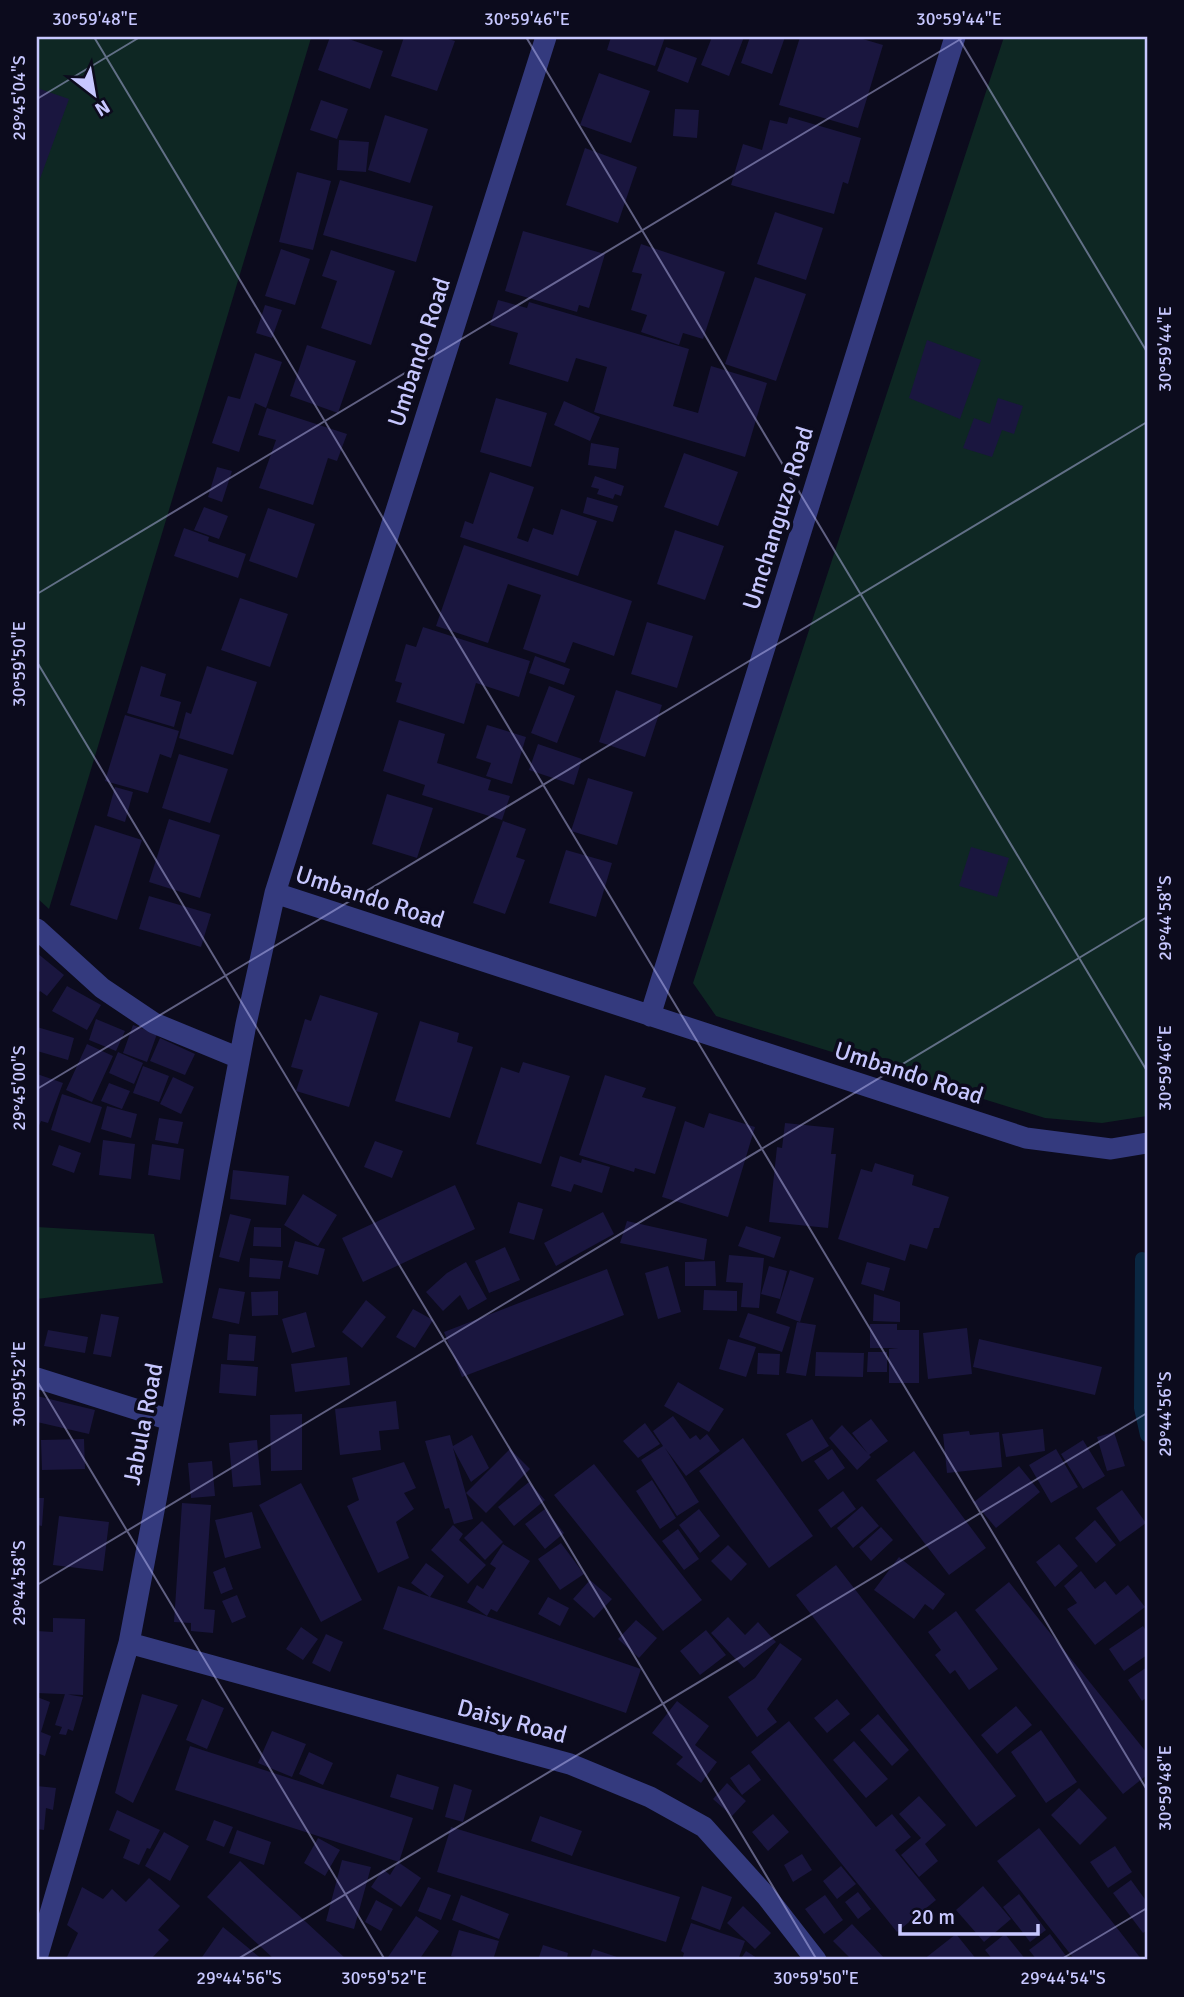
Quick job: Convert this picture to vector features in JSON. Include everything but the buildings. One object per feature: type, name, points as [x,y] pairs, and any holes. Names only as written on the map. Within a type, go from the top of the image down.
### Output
[{"type":"street","name":"Umbando Road","points":[[546,37],[275,893],[1026,1139],[1111,1149],[1147,1143]]},
{"type":"street","name":"Umchanguzo Road","points":[[650,1016],[955,37]]},
{"type":"street","name":"Jabula Road","points":[[37,1958],[129,1643],[239,1058],[275,893]]},
{"type":"street","points":[[37,929],[102,988],[154,1023],[239,1058]]},
{"type":"street","points":[[37,1378],[170,1420]]},
{"type":"street","name":"Daisy Road","points":[[129,1643],[570,1764],[650,1797],[704,1827],[767,1897],[816,1960]]},
{"type":"green space","points":[[37,37],[311,38],[49,909],[37,898]]},
{"type":"green space","points":[[1004,37],[1147,37],[1147,1116],[1102,1123],[1045,1118],[716,1016],[693,983]]},
{"type":"green space","points":[[37,1227],[154,1234],[163,1283],[37,1299]]},
{"type":"waterway","points":[[1142,1259],[1141,1408],[1147,1435]]}]
